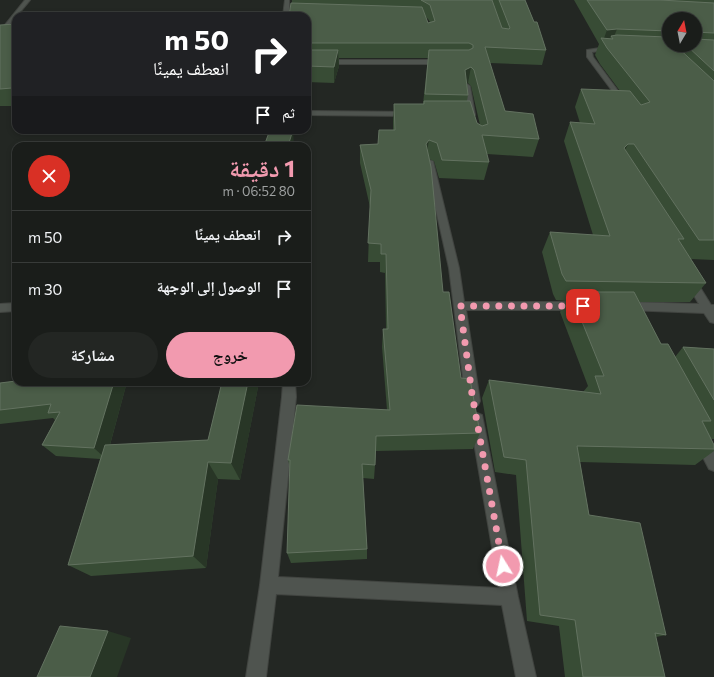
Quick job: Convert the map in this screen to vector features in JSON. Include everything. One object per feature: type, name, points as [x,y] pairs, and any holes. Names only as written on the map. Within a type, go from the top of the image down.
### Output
[{"type":"street","points":[[18,12],[28,0]]},
{"type":"street","points":[[286,12],[288,0]]},
{"type":"street","points":[[0,34],[12,19]]},
{"type":"street","points":[[618,49],[596,49],[589,51],[590,57],[627,107]]},
{"type":"street","points":[[311,62],[450,62]]},
{"type":"street","points":[[467,86],[469,117]]},
{"type":"street","points":[[311,113],[416,114]]},
{"type":"street","points":[[429,161],[454,268],[472,394],[509,598],[526,677]]},
{"type":"street","points":[[682,268],[710,309],[714,319]]},
{"type":"street","points":[[0,308],[12,306]]},
{"type":"street","points":[[460,306],[591,306]]},
{"type":"street","points":[[614,306],[710,309]]},
{"type":"street","points":[[630,306],[637,320]]},
{"type":"street","points":[[256,677],[269,586],[289,397],[288,386]]},
{"type":"street","points":[[696,430],[714,464]]},
{"type":"street","points":[[269,586],[509,598]]},
{"type":"building","points":[[421,0],[492,0],[502,28],[509,29],[510,28],[499,0],[525,0],[534,22],[537,22],[546,50],[485,47],[505,111],[533,114],[539,139],[482,135],[489,162],[442,160],[437,143],[429,140],[426,144],[431,167],[443,292],[449,292],[461,378],[470,379],[480,433],[376,436],[375,465],[362,464],[367,549],[287,553],[290,460],[288,460],[297,405],[390,410],[383,329],[388,329],[386,254],[381,254],[381,244],[368,243],[371,190],[360,145],[378,144],[379,130],[395,130],[394,104],[424,104],[424,101],[470,101],[477,123],[482,126],[488,124],[474,70],[471,67],[465,70],[468,95],[425,94],[429,50],[469,50],[473,48],[473,45],[469,43],[311,43],[311,12],[290,12],[291,3],[422,7],[428,23],[435,21],[430,5]]},
{"type":"building","points":[[587,0],[660,0],[714,3],[714,33],[702,32],[702,12],[662,12],[662,31],[607,30]]},
{"type":"building","points":[[12,24],[12,88],[0,89],[0,25]]},
{"type":"building","points":[[611,36],[662,37],[662,52],[683,52],[714,81],[714,240],[699,240],[634,144],[628,144],[624,148],[684,239],[678,239],[706,283],[566,281],[562,274],[550,232],[610,236],[570,122],[595,124],[581,89],[630,91],[641,105],[650,102],[607,48],[601,38],[613,39]]},
{"type":"building","points":[[702,39],[714,40],[714,71],[694,52],[702,52]]},
{"type":"building","points":[[311,50],[338,50],[334,67],[311,66]]},
{"type":"building","points":[[268,134],[292,134],[289,142],[266,142]]},
{"type":"building","points":[[570,292],[634,292],[661,344],[668,344],[711,421],[702,421],[714,445],[714,449],[577,446],[589,515],[640,523],[666,635],[655,633],[665,677],[583,677],[575,620],[540,615],[526,460],[504,457],[489,380],[601,394],[595,376],[604,376]]},
{"type":"building","points":[[683,347],[714,349],[714,400]]},
{"type":"building","points":[[12,382],[12,386],[113,386],[94,448],[42,445],[60,412],[48,413],[51,404],[0,410],[0,383]]},
{"type":"building","points":[[221,386],[247,386],[231,463],[208,462],[193,556],[68,565],[105,445],[208,440]]},
{"type":"building","points":[[60,626],[108,631],[90,677],[37,677]]},
{"type":"route","points":[[503,566],[472,394],[460,306],[583,306]]}]
